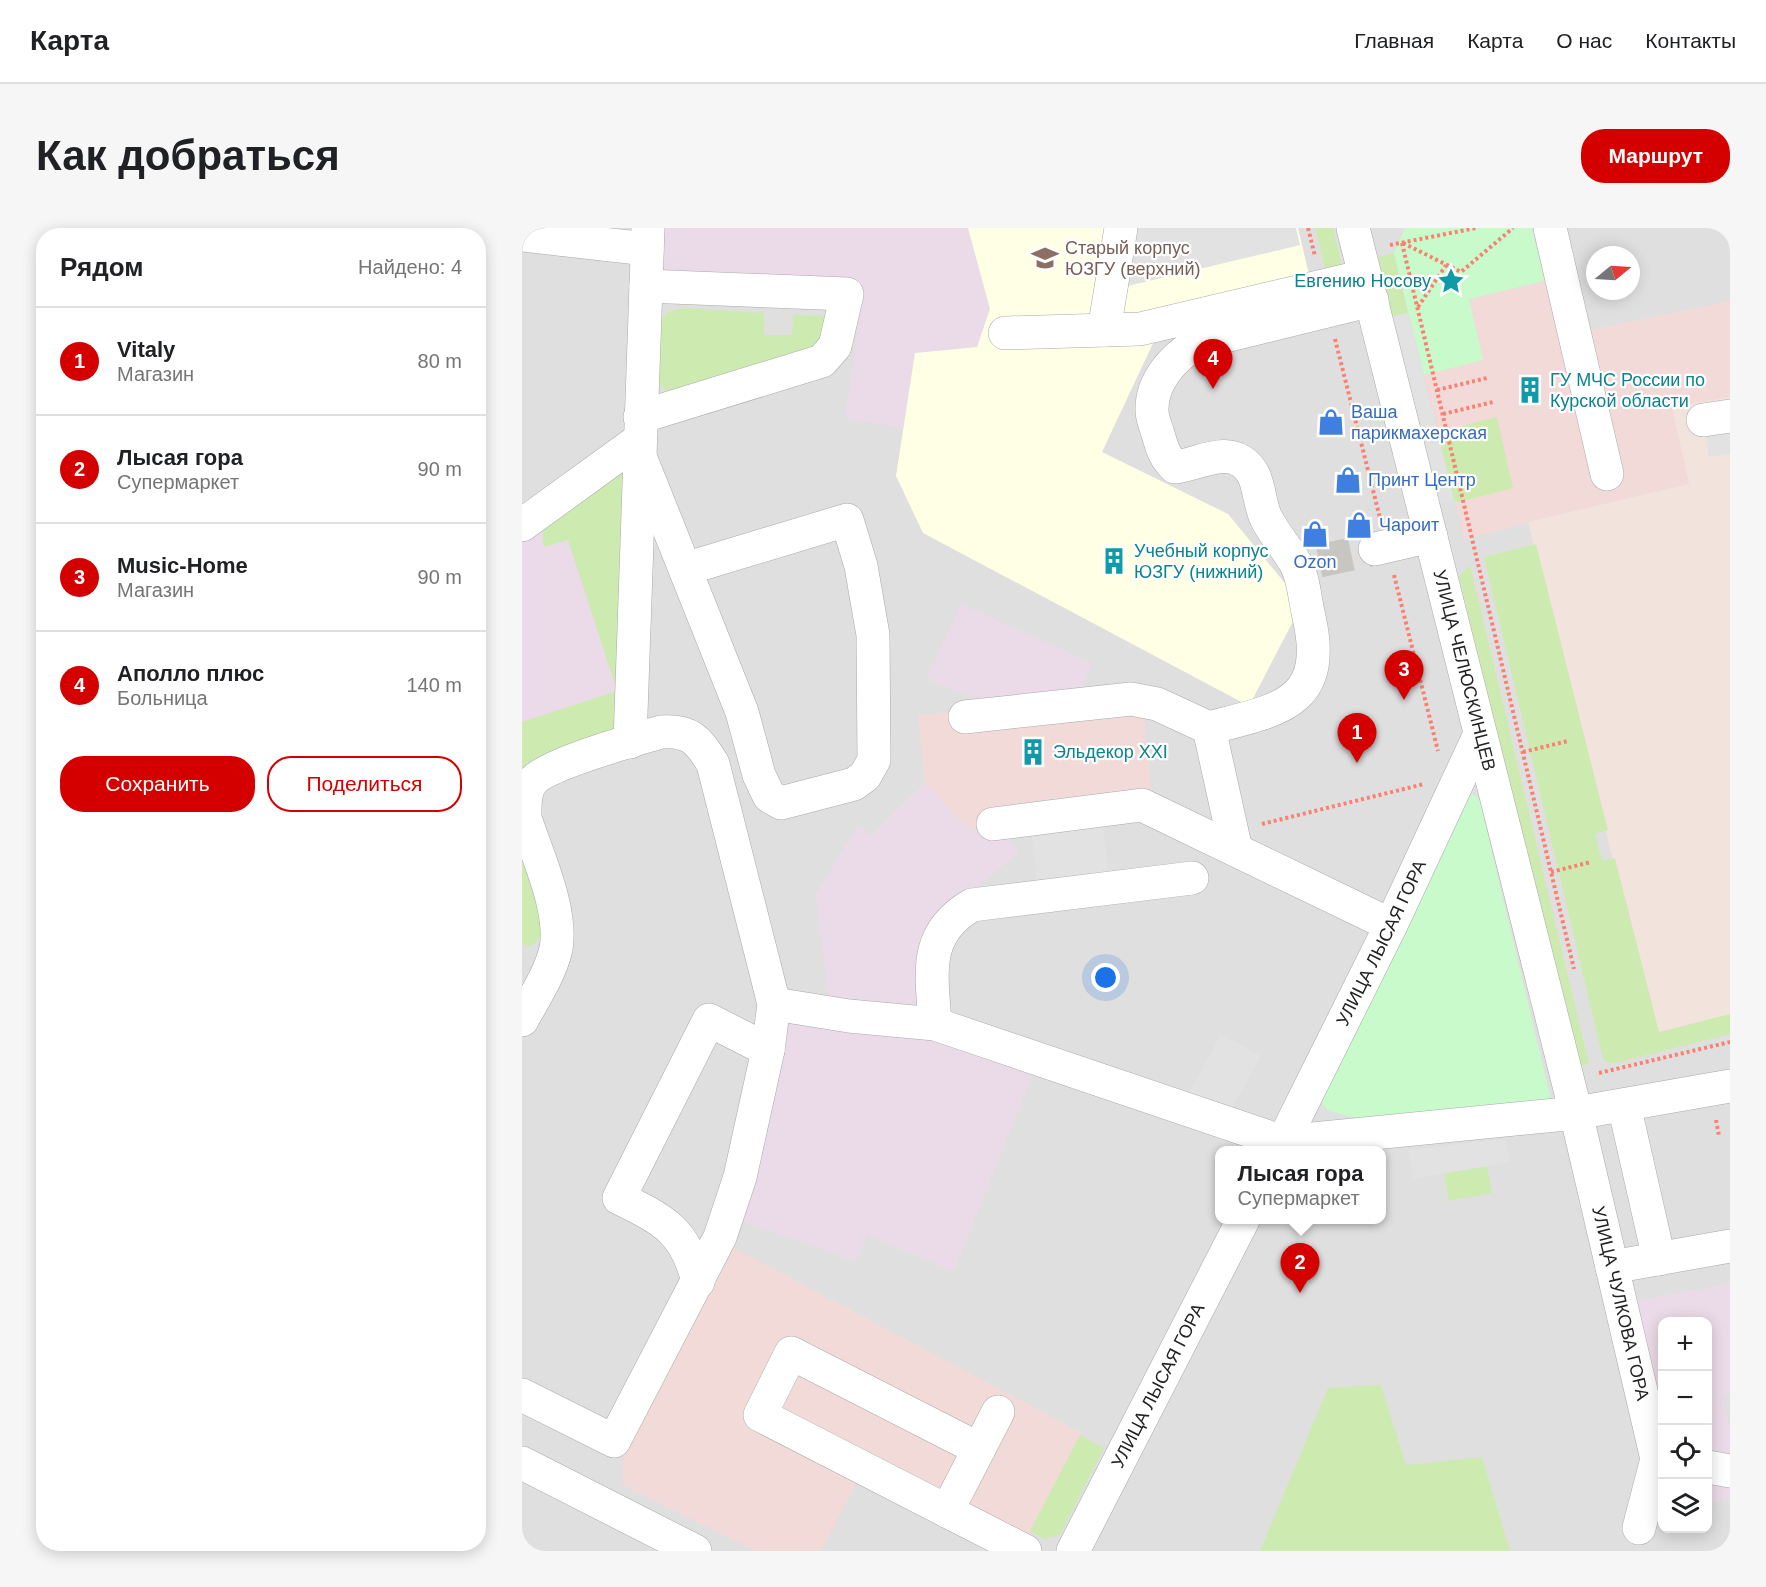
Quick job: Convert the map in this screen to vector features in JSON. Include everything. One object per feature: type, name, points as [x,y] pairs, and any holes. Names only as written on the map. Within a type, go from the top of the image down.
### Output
[{"type":"street","points":[[1104,330],[1121,228]]},
{"type":"street","name":"УЛИЦА ЧЕЛЮСКИНЦЕВ","points":[[1353,228],[1576,1113]]},
{"type":"street","points":[[1550,228],[1607,474]]},
{"type":"street","points":[[522,235],[648,238],[630,742]]},
{"type":"street","points":[[522,525],[640,437],[822,361],[836,346],[847,294],[646,286]]},
{"type":"street","points":[[965,717],[1131,699],[1157,704],[1209,728],[1275,711],[1294,698],[1307,682],[1312,666],[1313,636],[1308,563],[1266,517],[1252,472],[1242,462],[1230,457],[1175,467],[1166,458],[1152,411],[1155,392],[1176,356],[1197,343],[1325,299],[1368,288]]},
{"type":"street","points":[[1005,333],[1140,328],[1325,299]]},
{"type":"street","points":[[640,437],[684,569],[742,712],[759,775],[769,796],[781,803],[854,784],[865,776],[874,760],[873,635],[861,566],[847,520],[684,569]]},
{"type":"street","points":[[1381,547],[1431,536]]},
{"type":"street","points":[[1209,728],[1234,841]]},
{"type":"street","points":[[522,1020],[551,963],[556,947],[556,921],[525,818],[525,802],[530,785],[550,768],[661,732],[677,731],[690,736],[703,747],[713,764],[774,1004],[768,1050],[740,1177],[720,1237],[614,1441],[522,1395]]},
{"type":"street","name":"УЛИЦА ЛЫСАЯ ГОРА","points":[[1281,1146],[1391,925],[1480,734]]},
{"type":"street","points":[[993,824],[1142,805],[1234,841],[1391,925]]},
{"type":"street","points":[[935,1024],[932,965],[936,943],[946,925],[956,915],[972,905],[1192,878]]},
{"type":"street","points":[[774,1004],[849,1017],[935,1024],[1281,1146],[1576,1113],[1730,1086]]},
{"type":"street","points":[[698,1282],[692,1259],[680,1237],[663,1219],[619,1198],[709,1020],[768,1050]]},
{"type":"street","points":[[1616,1106],[1659,1259]]},
{"type":"street","name":"УЛИЦА ЧУЛКОВА ГОРА","points":[[1576,1113],[1658,1451]]},
{"type":"street","name":"УЛИЦА ЛЫСАЯ ГОРА","points":[[1073,1551],[1241,1224]]},
{"type":"street","points":[[1612,1267],[1730,1246]]},
{"type":"street","points":[[979,1449],[791,1353],[760,1415],[1025,1551]]},
{"type":"street","points":[[947,1511],[998,1412]]},
{"type":"street","points":[[522,1463],[695,1551]]},
{"type":"street","name":"УЛИЦА ЧУЛКОВА ГОРА","points":[[1639,1528],[1658,1466]]},
{"type":"street","points":[[1712,1468],[1730,1471]]},
{"type":"path","points":[[1308,228],[1381,547],[1439,756]]},
{"type":"path","points":[[1387,237],[1389,246],[1476,228]]},
{"type":"path","points":[[1402,243],[1461,272],[1514,228]]},
{"type":"path","points":[[1402,243],[1575,973]]},
{"type":"path","points":[[1418,308],[1446,265]]},
{"type":"path","points":[[1437,390],[1487,378]]},
{"type":"path","points":[[1443,414],[1493,402]]},
{"type":"path","points":[[1523,752],[1568,741]]},
{"type":"path","points":[[1234,841],[1436,781]]},
{"type":"path","points":[[1551,872],[1591,862]]},
{"type":"path","points":[[1599,1074],[1730,1042]]},
{"type":"path","points":[[1597,1062],[1599,1074],[1616,1106]]},
{"type":"shaded area","points":[[522,228],[1730,228],[1730,1551],[522,1551]]},
{"type":"shaded area","points":[[662,228],[968,228],[990,309],[977,347],[916,353],[903,428],[845,418],[863,299],[659,292]]},
{"type":"shaded area","points":[[968,228],[1298,228],[1315,300],[1155,339],[1102,452],[1228,514],[1302,604],[1249,706],[923,533],[896,476],[915,353],[977,347],[990,309]]},
{"type":"shaded area","points":[[1121,228],[1296,228],[1300,245],[1111,290]]},
{"type":"shaded area","points":[[1561,256],[1580,332],[1730,301],[1730,397],[1673,408],[1689,484],[1465,539],[1403,291]]},
{"type":"shaded area","points":[[1408,313],[1454,500],[1437,504],[1391,317]]},
{"type":"shaded area","points":[[1730,397],[1730,1014],[1657,1035],[1528,522],[1689,484],[1672,407]]},
{"type":"shaded area","points":[[1730,425],[1730,454],[1709,457],[1705,429]]},
{"type":"shaded area","points":[[570,519],[628,697],[522,732],[522,534]]},
{"type":"shaded area","points":[[961,604],[1092,663],[1077,700],[998,707],[927,679]]},
{"type":"shaded area","name":"Эльдекор XXI","points":[[1141,694],[1154,810],[970,830],[925,783],[918,715]]},
{"type":"shaded area","points":[[925,783],[970,830],[998,827],[1019,852],[940,918],[931,1027],[1036,1066],[954,1271],[867,1235],[856,1261],[741,1220],[797,993],[829,999],[816,895],[857,827],[872,835]]},
{"type":"shaded area","points":[[1102,818],[1110,883],[1038,892],[1031,826]]},
{"type":"shaded area","points":[[1221,1034],[1261,1056],[1231,1110],[1188,1095]]},
{"type":"shaded area","points":[[1505,1139],[1510,1162],[1413,1179],[1408,1150]]},
{"type":"shaded area","points":[[729,1245],[1082,1433],[1022,1551],[989,1551],[856,1483],[821,1551],[756,1551],[623,1485],[623,1457]]},
{"type":"shaded area","points":[[1730,1284],[1730,1394],[1722,1396],[1730,1428],[1730,1499],[1712,1503],[1712,1317],[1658,1317],[1658,1436],[1627,1302]]},
{"type":"green space","points":[[1315,228],[1333,228],[1344,273],[1327,277]]},
{"type":"green space","points":[[1405,228],[1532,228],[1544,281],[1469,299],[1483,360],[1424,375],[1394,253]]},
{"type":"green space","points":[[1394,253],[1408,313],[1391,317],[1378,257]]},
{"type":"green space","points":[[681,308],[764,313],[764,335],[792,335],[793,315],[828,316],[825,345],[670,394],[663,388],[655,372],[654,352],[657,323],[668,312]]},
{"type":"green space","points":[[1497,417],[1513,488],[1459,502],[1454,500],[1438,432]]},
{"type":"green space","points":[[625,464],[619,722],[614,734],[604,743],[522,770],[522,722],[617,691],[568,540],[544,547],[543,533],[545,524],[560,509]]},
{"type":"green space","points":[[1536,544],[1608,830],[1595,834],[1602,861],[1615,858],[1659,1032],[1730,1014],[1730,1034],[1610,1064],[1603,1059],[1484,557]]},
{"type":"green space","points":[[1470,565],[1589,1064],[1579,1066],[1459,576]]},
{"type":"green space","points":[[1473,795],[1479,798],[1552,1104],[1373,1122],[1329,1111],[1322,1104],[1321,1095],[1466,797]]},
{"type":"green space","points":[[522,843],[544,928],[539,940],[530,946],[522,944]]},
{"type":"green space","points":[[1487,1166],[1492,1193],[1449,1201],[1444,1173]]},
{"type":"green space","points":[[1381,1385],[1406,1465],[1482,1457],[1510,1551],[1260,1551],[1328,1388]]},
{"type":"green space","points":[[1080,1435],[1104,1448],[1060,1535],[1043,1539],[1030,1531]]},
{"type":"tunnel","points":[[1319,561],[1375,549]]},
{"type":"place","name":"Старый корпус ЮЗГУ (верхний)","points":[[1045,258]]},
{"type":"place","name":"Евгению Носову","points":[[1451,281]]},
{"type":"place","name":"Аполло плюс","points":[[1213,389]]},
{"type":"place","name":"ГУ МЧС России по Курской области","points":[[1530,390]]},
{"type":"place","name":"Ваша парикмахерская","points":[[1331,422]]},
{"type":"place","name":"Принт Центр","points":[[1348,480]]},
{"type":"place","name":"Чароит","points":[[1359,525]]},
{"type":"place","name":"Ozon","points":[[1315,534]]},
{"type":"place","name":"Учебный корпус ЮЗГУ (нижний)","points":[[1114,561]]},
{"type":"place","name":"Music-Home","points":[[1404,700]]},
{"type":"place","name":"Эльдекор XXI","points":[[1033,752]]},
{"type":"place","name":"Vitaly","points":[[1357,763]]},
{"type":"place","name":"Лысая гора","points":[[1300,1293]]}]
